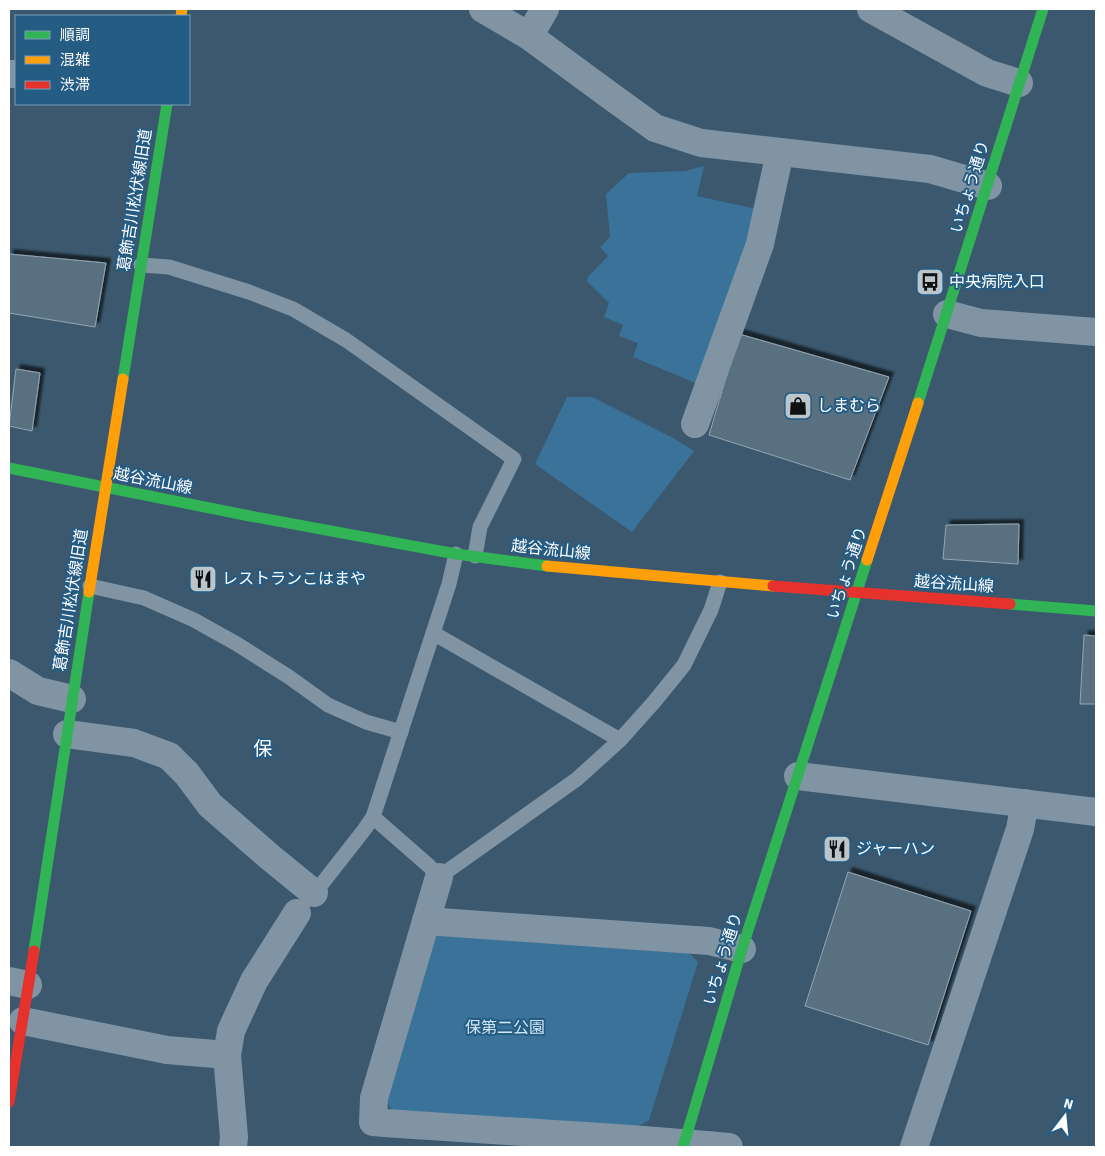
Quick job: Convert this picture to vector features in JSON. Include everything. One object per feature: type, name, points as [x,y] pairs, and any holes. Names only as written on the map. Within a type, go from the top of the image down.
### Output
[{"type":"street","points":[[483,9],[529,36],[655,128],[701,143],[930,169],[988,186]]},
{"type":"street","points":[[529,36],[545,9]]},
{"type":"street","points":[[871,9],[987,73],[1019,83]]},
{"type":"street","name":"いちょう通り","points":[[684,1145],[742,949],[948,314],[1043,9]]},
{"type":"street","name":"葛飾吉川松伏線旧道","points":[[9,1102],[22,1021],[18,983],[67,734],[166,105]]},
{"type":"street","points":[[695,424],[760,244],[780,152]]},
{"type":"street","points":[[948,314],[982,323],[1096,332]]},
{"type":"street","name":"越谷流山線","points":[[9,468],[250,516],[456,554],[528,564],[720,582],[1096,611]]},
{"type":"street","points":[[9,673],[38,691],[72,699]]},
{"type":"street","points":[[67,734],[134,744],[169,756],[188,774],[210,805],[271,858],[306,903],[254,981],[230,1031],[227,1055],[234,1137],[233,1147]]},
{"type":"street","points":[[798,776],[1096,812]]},
{"type":"street","points":[[914,1147],[1020,829],[1026,803]]},
{"type":"street","points":[[439,877],[374,1098],[373,1122],[463,1138],[729,1147]]},
{"type":"street","points":[[426,921],[709,941],[742,949]]},
{"type":"street","points":[[22,1021],[167,1050],[227,1055]]},
{"type":"lane","points":[[141,265],[169,268],[250,292],[293,309],[346,340],[514,459],[480,528],[475,556]]},
{"type":"lane","points":[[306,903],[373,817],[449,584],[456,554]]},
{"type":"lane","points":[[373,817],[439,877],[577,779],[620,740],[684,665],[711,610],[720,582]]},
{"type":"lane","points":[[90,586],[144,598],[194,620],[290,677],[328,704],[366,722],[401,732]]},
{"type":"lane","points":[[433,633],[620,740]]},
{"type":"green space","points":[[704,166],[697,196],[761,210],[700,385],[633,357],[638,343],[619,336],[623,325],[604,317],[609,303],[587,281],[588,277],[608,256],[600,247],[610,237],[606,194],[629,173],[685,171]]},
{"type":"green space","points":[[567,397],[592,397],[675,439],[694,451],[632,532],[535,464]]},
{"type":"green space","name":"保第二公園","points":[[443,932],[688,952],[698,962],[649,1120],[635,1128],[392,1110],[386,1101],[431,940]]},
{"type":"building","points":[[9,254],[106,263],[95,327],[9,313]]},
{"type":"building","name":"しまむら","points":[[739,334],[889,377],[850,480],[709,435]]},
{"type":"building","points":[[16,369],[40,373],[32,431],[9,426]]},
{"type":"building","points":[[1019,524],[1018,564],[943,559],[946,525]]},
{"type":"building","points":[[1084,635],[1096,636],[1096,704],[1080,704]]},
{"type":"building","points":[[848,872],[971,911],[928,1045],[805,1006]]},
{"type":"traffic: fast","points":[[918,403],[1043,9]]},
{"type":"traffic: fast","points":[[123,379],[167,105]]},
{"type":"traffic: fast","points":[[9,468],[250,516],[456,554],[547,566]]},
{"type":"traffic: fast","points":[[683,1147],[742,949],[867,560]]},
{"type":"traffic: fast","points":[[34,951],[89,592]]},
{"type":"traffic: fast","points":[[1010,604],[1096,611]]},
{"type":"traffic: slow","points":[[181,15],[182,9]]},
{"type":"traffic: slow","points":[[89,592],[123,379]]},
{"type":"traffic: slow","points":[[867,560],[918,403]]},
{"type":"traffic: slow","points":[[547,566],[773,586]]},
{"type":"traffic: jam","points":[[773,586],[1010,604]]},
{"type":"traffic: jam","points":[[9,1102],[34,951]]},
{"type":"place","name":"中央病院入口","points":[[930,282]]},
{"type":"place","name":"しまむら","points":[[798,406]]},
{"type":"place","name":"レストランこはまや","points":[[203,579]]},
{"type":"place","name":"ジャーハン","points":[[837,849]]},
{"type":"district","name":"保","points":[[263,749]]}]
